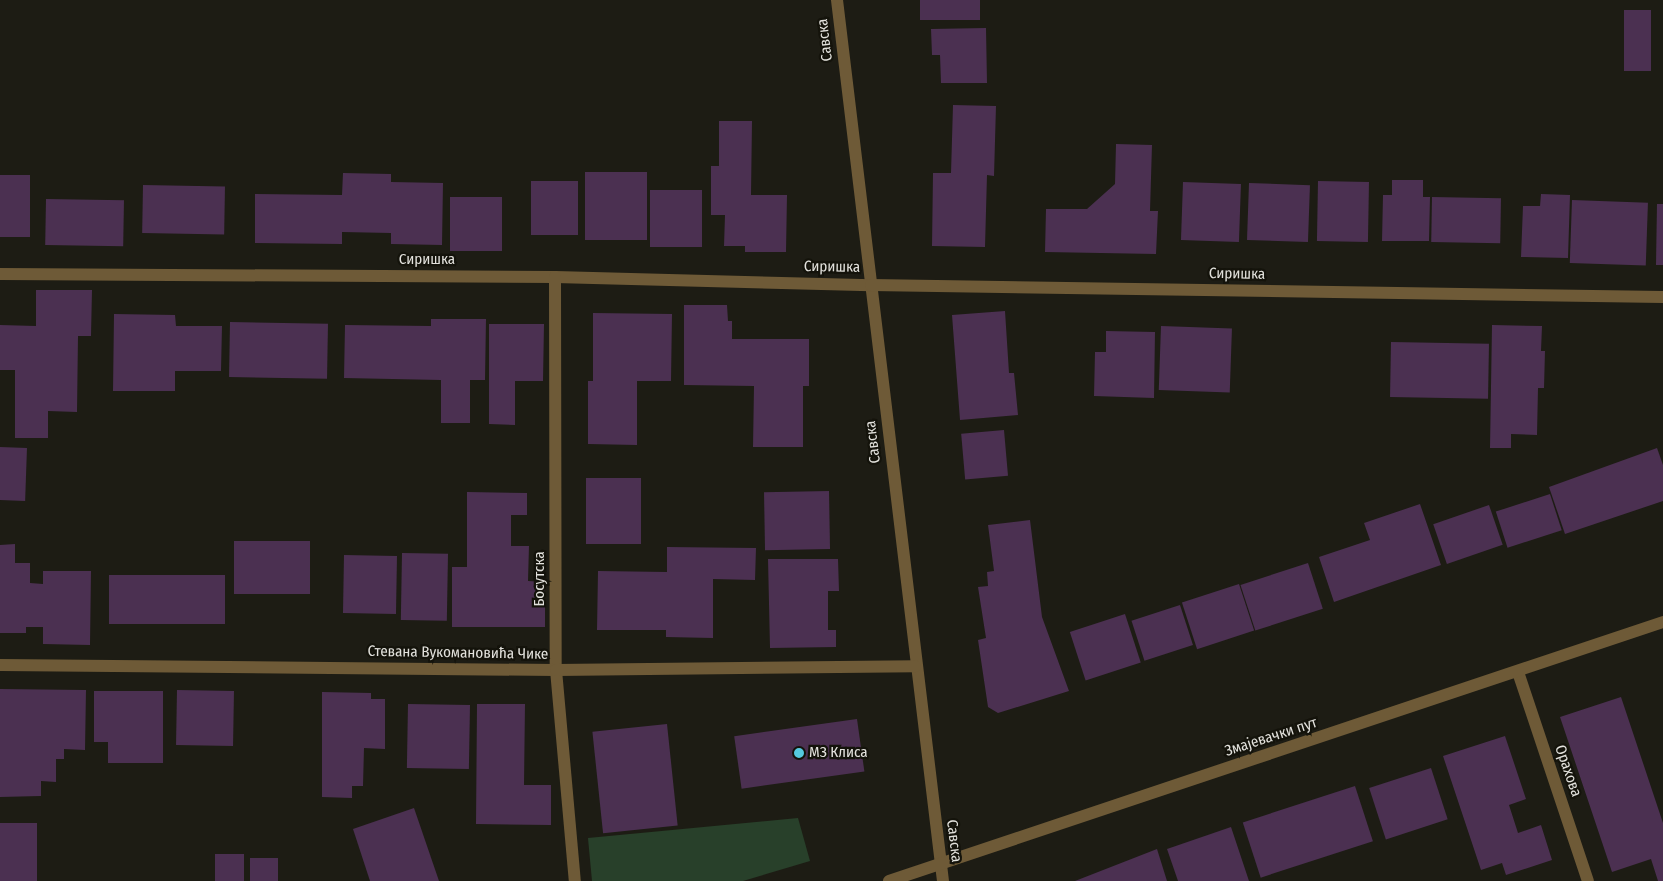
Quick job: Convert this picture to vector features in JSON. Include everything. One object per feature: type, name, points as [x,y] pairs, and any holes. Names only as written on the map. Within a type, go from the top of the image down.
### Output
[{"type":"street","name":"Савска","points":[[836,0],[915,666],[943,881]]},
{"type":"street","name":"Сиришка","points":[[0,274],[555,277],[871,285],[1663,297]]},
{"type":"street","name":"Босутска","points":[[555,277],[556,670],[575,881]]},
{"type":"street","name":"Змајевачки пут","points":[[889,881],[1663,622]]},
{"type":"street","name":"Стевана Вукомановића Чике","points":[[0,665],[556,670],[915,666]]},
{"type":"street","name":"Орахова","points":[[1518,672],[1588,881]]},
{"type":"green space","points":[[798,818],[810,861],[743,881],[592,881],[588,838]]},
{"type":"building","points":[[920,0],[980,0],[980,20],[920,20]]},
{"type":"building","points":[[1624,10],[1651,10],[1651,71],[1624,71]]},
{"type":"building","points":[[986,28],[987,83],[941,83],[940,55],[932,55],[931,29]]},
{"type":"building","points":[[953,105],[996,106],[994,176],[987,175],[985,247],[932,246],[933,173],[951,173]]},
{"type":"building","points":[[719,121],[752,121],[751,195],[787,195],[786,252],[745,252],[745,246],[724,246],[725,215],[711,215],[711,166],[719,166]]},
{"type":"building","points":[[1116,144],[1152,145],[1150,211],[1158,211],[1156,254],[1045,252],[1046,209],[1087,209],[1115,184]]},
{"type":"building","points":[[585,172],[647,172],[647,240],[585,240]]},
{"type":"building","points":[[343,173],[391,174],[391,182],[443,183],[442,245],[391,244],[391,233],[342,232],[342,244],[255,243],[255,194],[342,195]]},
{"type":"building","points":[[0,175],[30,175],[30,237],[0,237]]},
{"type":"building","points":[[1392,180],[1423,180],[1423,197],[1430,197],[1429,241],[1382,241],[1383,195],[1392,195]]},
{"type":"building","points":[[531,181],[578,181],[578,235],[531,235]]},
{"type":"building","points":[[1318,181],[1369,182],[1368,242],[1317,241]]},
{"type":"building","points":[[1183,182],[1241,184],[1239,242],[1181,240]]},
{"type":"building","points":[[1249,183],[1310,185],[1308,242],[1247,240]]},
{"type":"building","points":[[143,185],[225,186],[224,234],[142,233]]},
{"type":"building","points":[[650,190],[702,190],[702,247],[650,247]]},
{"type":"building","points":[[1541,194],[1570,195],[1568,258],[1521,257],[1523,206],[1540,206]]},
{"type":"building","points":[[450,197],[502,197],[502,251],[450,251]]},
{"type":"building","points":[[1432,197],[1501,198],[1500,243],[1431,242]]},
{"type":"building","points":[[46,199],[124,200],[123,246],[45,245]]},
{"type":"building","points":[[1572,200],[1648,203],[1646,266],[1570,263]]},
{"type":"building","points":[[1657,204],[1663,204],[1663,265],[1656,265]]},
{"type":"building","points":[[36,290],[92,290],[91,336],[78,336],[77,412],[48,411],[48,438],[15,438],[15,370],[0,370],[0,325],[36,326]]},
{"type":"building","points":[[684,305],[727,305],[728,321],[732,321],[732,339],[809,339],[809,386],[803,386],[803,447],[753,447],[754,386],[684,385]]},
{"type":"building","points":[[1005,311],[1009,373],[1014,373],[1018,415],[960,420],[952,315]]},
{"type":"building","points":[[593,313],[672,314],[671,381],[637,381],[637,445],[588,444],[588,381],[593,381]]},
{"type":"building","points":[[114,314],[175,315],[176,326],[222,326],[221,371],[175,371],[175,391],[113,391]]},
{"type":"building","points":[[431,319],[486,319],[485,380],[470,380],[470,423],[441,423],[441,380],[344,378],[345,325],[431,326]]},
{"type":"building","points":[[230,322],[328,324],[327,379],[229,377]]},
{"type":"building","points":[[489,324],[544,324],[543,381],[515,381],[515,425],[489,424]]},
{"type":"building","points":[[1492,325],[1542,326],[1541,351],[1545,351],[1544,388],[1538,388],[1537,435],[1511,434],[1511,448],[1490,448]]},
{"type":"building","points":[[1161,326],[1232,328],[1230,392],[1159,390]]},
{"type":"building","points":[[1106,331],[1155,332],[1154,398],[1094,396],[1095,352],[1106,352]]},
{"type":"building","points":[[1391,342],[1489,344],[1488,399],[1390,397]]},
{"type":"building","points":[[1004,430],[1008,476],[965,480],[961,434]]},
{"type":"building","points":[[0,447],[27,448],[25,501],[0,500]]},
{"type":"building","points":[[1657,448],[1663,465],[1663,501],[1565,534],[1549,487]]},
{"type":"building","points":[[586,478],[641,478],[641,544],[586,544]]},
{"type":"building","points":[[829,491],[830,549],[765,550],[764,492]]},
{"type":"building","points":[[467,492],[527,493],[527,515],[511,515],[511,546],[529,546],[528,581],[545,582],[545,627],[452,627],[452,567],[467,567]]},
{"type":"building","points":[[1550,494],[1562,530],[1508,548],[1496,512]]},
{"type":"building","points":[[1420,504],[1441,565],[1334,602],[1319,557],[1370,540],[1364,523]]},
{"type":"building","points":[[1489,505],[1503,545],[1447,564],[1433,524]]},
{"type":"building","points":[[1030,520],[1042,617],[1069,691],[998,713],[988,707],[978,640],[986,638],[978,587],[988,586],[987,572],[994,571],[988,525]]},
{"type":"building","points":[[234,541],[310,541],[310,594],[234,594]]},
{"type":"building","points":[[15,544],[15,563],[30,563],[30,583],[43,584],[43,571],[91,571],[90,645],[43,644],[43,627],[26,627],[26,633],[0,633],[0,545]]},
{"type":"building","points":[[667,547],[756,548],[755,580],[713,579],[713,638],[666,637],[666,630],[597,630],[598,571],[667,572]]},
{"type":"building","points":[[402,553],[448,554],[447,621],[401,620]]},
{"type":"building","points":[[344,555],[397,556],[396,614],[343,613]]},
{"type":"building","points":[[768,559],[838,559],[839,591],[828,591],[828,630],[836,630],[836,647],[770,648]]},
{"type":"building","points":[[1308,563],[1323,609],[1255,631],[1240,585]]},
{"type":"building","points":[[109,575],[225,575],[225,624],[109,624]]},
{"type":"building","points":[[1239,584],[1254,631],[1197,649],[1182,603]]},
{"type":"building","points":[[1180,605],[1193,645],[1144,661],[1131,621]]},
{"type":"building","points":[[1125,614],[1141,663],[1086,680],[1070,632]]},
{"type":"building","points":[[0,689],[86,690],[85,750],[64,749],[64,759],[56,759],[56,782],[41,781],[41,796],[0,797]]},
{"type":"building","points":[[177,690],[234,691],[233,746],[176,745]]},
{"type":"building","points":[[94,691],[163,691],[163,763],[108,763],[108,742],[94,742]]},
{"type":"building","points":[[322,692],[371,693],[371,699],[385,699],[385,749],[364,748],[363,786],[352,786],[352,798],[322,797]]},
{"type":"building","points":[[1621,697],[1663,823],[1663,881],[1658,881],[1651,859],[1612,872],[1560,717]]},
{"type":"building","points":[[408,704],[470,705],[469,769],[407,768]]},
{"type":"building","points":[[477,704],[525,704],[524,785],[551,785],[551,825],[476,824]]},
{"type":"building","name":"МЗ Клиса","points":[[857,719],[864,771],[742,789],[734,736]]},
{"type":"building","points":[[667,724],[678,825],[603,833],[592,732]]},
{"type":"building","points":[[1505,736],[1526,799],[1509,805],[1518,833],[1541,825],[1552,860],[1506,875],[1502,863],[1481,870],[1443,756]]},
{"type":"building","points":[[1431,768],[1448,819],[1386,839],[1369,788]]},
{"type":"building","points":[[1355,786],[1373,841],[1261,878],[1243,822]]},
{"type":"building","points":[[414,808],[439,881],[370,881],[353,829]]},
{"type":"building","points":[[0,823],[37,823],[37,881],[0,881]]},
{"type":"building","points":[[1231,827],[1249,881],[1178,881],[1167,849]]},
{"type":"building","points":[[1157,849],[1167,881],[1075,881]]},
{"type":"building","points":[[215,854],[244,854],[244,881],[215,881]]},
{"type":"building","points":[[250,858],[278,858],[278,881],[250,881]]},
{"type":"place","name":"МЗ Клиса","points":[[799,753]]}]
